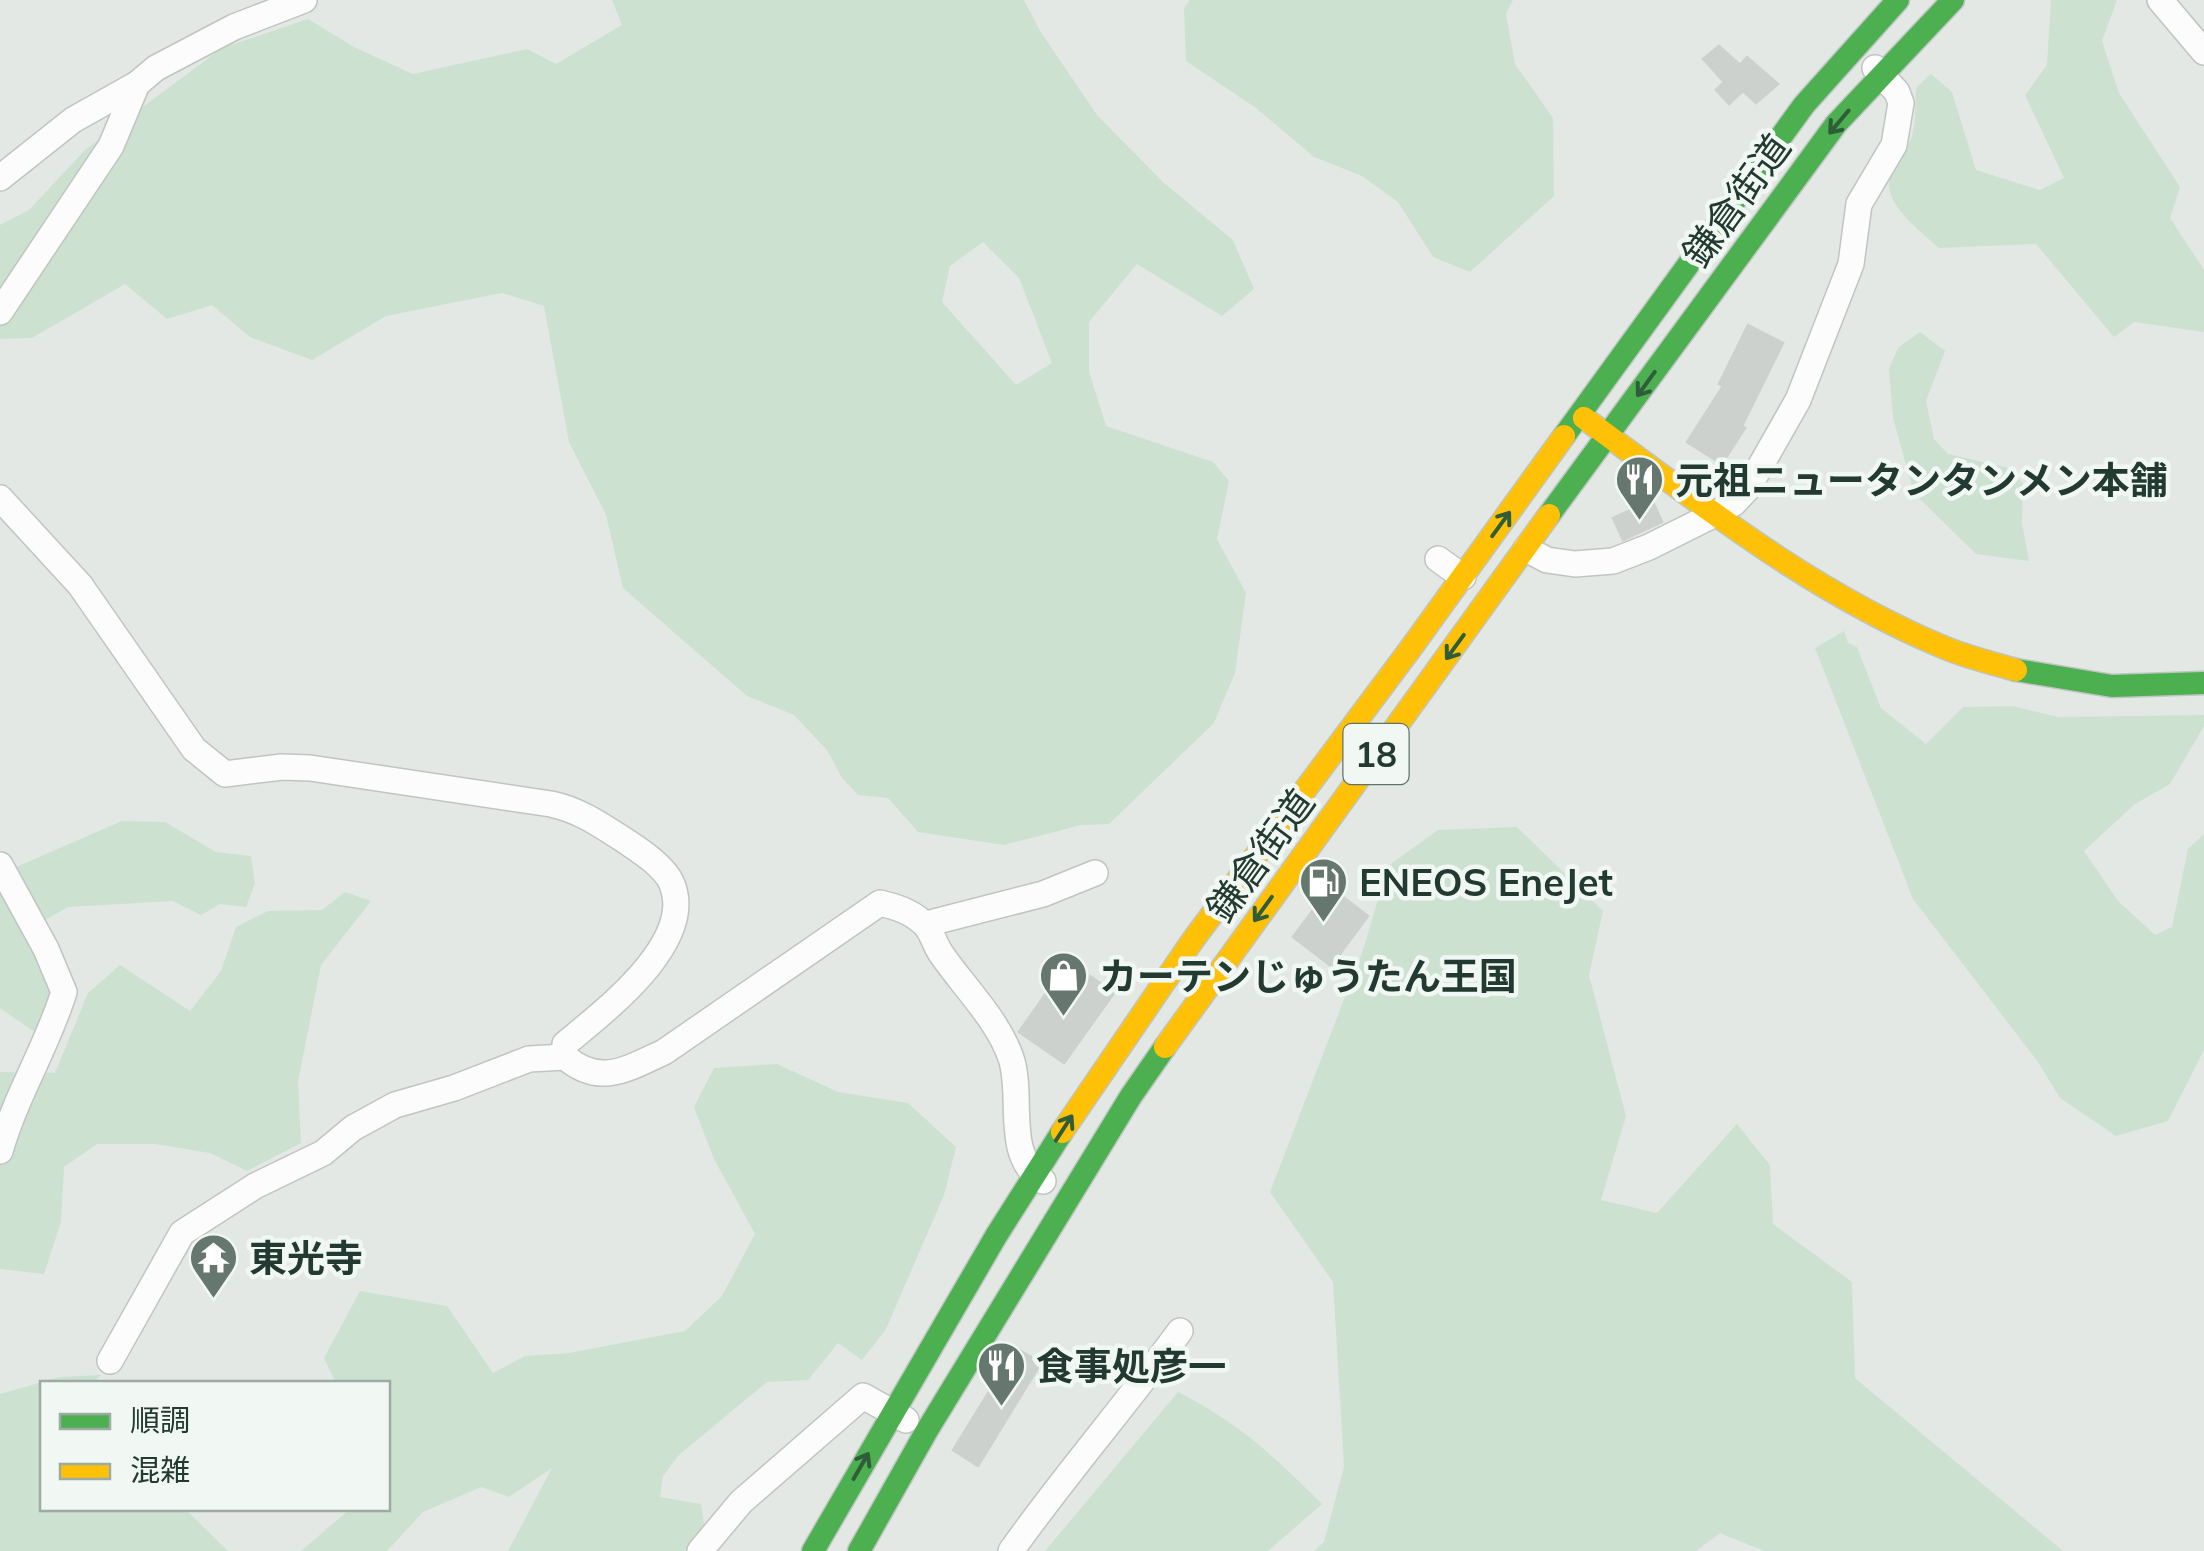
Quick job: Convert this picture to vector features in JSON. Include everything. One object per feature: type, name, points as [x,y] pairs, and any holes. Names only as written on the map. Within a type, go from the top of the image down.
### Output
[{"type":"main road","name":"鎌倉街道","points":[[812,1551],[1034,1175],[1193,940],[1463,577],[1569,408],[1852,48],[1898,0]]},
{"type":"main road","name":"鎌倉街道","points":[[859,1551],[1068,1197],[1131,1096],[1223,964],[1788,186],[1836,124],[1954,0]]},
{"type":"main road","points":[[1569,408],[1842,600],[1879,621],[1961,656],[2013,671],[2092,685],[2204,683]]},
{"type":"street","points":[[0,178],[73,120],[137,84],[156,68],[234,27],[304,0]]},
{"type":"street","points":[[2160,0],[2204,52]]},
{"type":"street","points":[[1526,549],[1547,560],[1596,564],[1649,548],[1734,503],[1748,488],[1798,400],[1851,264],[1859,204],[1894,146],[1901,103],[1897,92],[1852,48]]},
{"type":"street","points":[[0,312],[111,146],[137,84]]},
{"type":"street","points":[[0,498],[80,586],[194,749],[213,768],[226,774],[310,768],[572,808],[652,861],[672,881],[675,896],[666,938],[634,985],[565,1044],[564,1056]]},
{"type":"street","points":[[1438,559],[1463,577]]},
{"type":"street","points":[[0,865],[46,949],[64,992],[46,1043],[16,1101],[0,1151]]},
{"type":"street","points":[[926,924],[1043,894],[1096,873]]},
{"type":"street","points":[[110,1361],[182,1233],[255,1186],[322,1153],[353,1128],[394,1105],[528,1060],[564,1056],[581,1070],[601,1074],[626,1070],[664,1052],[880,902],[903,909],[926,924],[938,950],[1005,1044],[1016,1080],[1022,1156],[1034,1175],[1068,1197]]},
{"type":"street","points":[[1012,1551],[1059,1483],[1130,1400],[1180,1331]]},
{"type":"street","points":[[700,1551],[741,1502],[863,1396],[926,1432]]},
{"type":"green space","points":[[612,0],[1024,0],[1040,31],[1097,115],[1164,183],[1233,240],[1254,289],[1222,316],[1137,264],[1089,322],[1089,371],[1106,426],[1213,462],[1229,481],[1217,539],[1246,593],[1235,673],[1214,723],[1109,824],[1081,825],[1004,845],[918,832],[888,798],[858,795],[842,778],[827,750],[794,715],[747,696],[623,588],[606,515],[569,442],[544,306],[502,293],[386,316],[312,360],[250,337],[212,305],[167,319],[125,284],[32,338],[0,339],[0,225],[29,210],[85,150],[222,48],[308,19],[356,48],[413,74],[527,49],[556,64],[622,25]],"holes":[[[983,242],[1019,278],[1052,363],[1016,385],[942,302],[950,266]]]},
{"type":"green space","points":[[1190,0],[1513,0],[1506,14],[1515,64],[1553,118],[1554,196],[1470,272],[1433,257],[1398,202],[1362,176],[1314,157],[1256,108],[1186,61],[1184,8]]},
{"type":"green space","points":[[2051,0],[2117,0],[2102,41],[2119,93],[2180,187],[2170,218],[2204,270],[2204,332],[2134,322],[2114,337],[2036,244],[1939,248],[1903,214],[1890,193],[1892,171],[1912,136],[1916,88],[1931,74],[1952,92],[1976,170],[2040,190],[2064,178],[2025,95],[2047,65]]},
{"type":"green space","points":[[1920,332],[1945,351],[1926,401],[1934,439],[1948,454],[2009,468],[2023,484],[2022,523],[2029,561],[1976,554],[1914,493],[1893,418],[1889,369],[1898,348]]},
{"type":"green space","points":[[1844,631],[1848,643],[1857,647],[1881,708],[1926,744],[1963,707],[2013,706],[2058,717],[2204,715],[2204,726],[2170,784],[2135,804],[2084,851],[2118,901],[2155,935],[2172,927],[2188,849],[2204,834],[2204,1050],[2168,1121],[2116,1136],[2060,1098],[2038,1062],[1913,899],[1815,648]]},
{"type":"green space","points":[[122,821],[165,822],[216,852],[251,856],[255,883],[246,907],[220,904],[201,915],[173,901],[68,907],[29,929],[54,987],[36,1033],[0,1008],[0,874]]},
{"type":"green space","points":[[1517,827],[1603,911],[1589,975],[1626,1116],[1601,1200],[1657,1213],[1737,1124],[1770,1165],[1773,1224],[1852,1282],[1855,1378],[2063,1551],[1764,1551],[1720,1533],[1696,1551],[1314,1551],[1324,1542],[1344,1467],[1333,1282],[1270,1192],[1363,950],[1388,866],[1438,830]]},
{"type":"green space","points":[[345,892],[371,901],[321,965],[298,1082],[301,1143],[247,1171],[210,1153],[155,1144],[97,1144],[64,1167],[61,1222],[44,1274],[0,1269],[0,1072],[55,1073],[88,993],[120,965],[190,1011],[221,971],[236,927],[268,911],[322,910]]},
{"type":"green space","points":[[777,1064],[838,1092],[908,1103],[956,1147],[944,1195],[886,1329],[862,1360],[838,1343],[808,1380],[767,1382],[679,1455],[663,1476],[660,1497],[701,1504],[708,1551],[508,1551],[552,1468],[509,1497],[481,1487],[423,1512],[387,1551],[301,1551],[348,1511],[390,1511],[390,1381],[335,1381],[324,1358],[360,1291],[447,1306],[493,1373],[525,1356],[569,1353],[685,1331],[722,1296],[755,1234],[714,1159],[694,1107],[714,1068]]},
{"type":"green space","points":[[101,1375],[94,1381],[46,1381]]},
{"type":"green space","points":[[40,1383],[40,1511],[187,1511],[228,1551],[0,1551],[0,1394]]},
{"type":"green space","points":[[1178,1392],[1255,1442],[1322,1504],[1268,1551],[1045,1551]]},
{"type":"building","points":[[1719,46],[1740,65],[1747,57],[1778,84],[1756,103],[1743,91],[1729,104],[1716,90],[1724,82],[1703,59]]},
{"type":"building","points":[[1748,325],[1783,343],[1742,426],[1745,428],[1722,464],[1687,442],[1723,386],[1719,384]]},
{"type":"building","points":[[1652,500],[1662,522],[1623,540],[1613,518]]},
{"type":"building","points":[[1330,887],[1368,916],[1331,966],[1293,937]]},
{"type":"building","points":[[1063,969],[1084,985],[1090,976],[1114,993],[1064,1063],[1019,1032]]},
{"type":"building","points":[[1016,1348],[1041,1363],[978,1466],[953,1450]]},
{"type":"traffic: fast","points":[[1564,436],[1804,105],[1898,0]]},
{"type":"traffic: fast","points":[[1549,515],[1836,124],[1953,0]]},
{"type":"traffic: fast","points":[[2016,670],[2112,686],[2204,683]]},
{"type":"traffic: fast","points":[[859,1551],[926,1432],[1131,1096],[1165,1047]]},
{"type":"traffic: fast","points":[[813,1551],[996,1236],[1062,1132]]},
{"type":"traffic: slow","points":[[1584,418],[1757,543],[1847,600],[1943,647],[2016,670]]},
{"type":"traffic: slow","points":[[1062,1132],[1193,940],[1564,436]]},
{"type":"traffic: slow","points":[[1165,1047],[1549,515]]},
{"type":"place","name":"元祖ニュータンタンメン本舗","points":[[1640,522]]},
{"type":"place","name":"ENEOS EneJet","points":[[1324,924]]},
{"type":"place","name":"カーテンじゅうたん王国","points":[[1064,1018]]},
{"type":"place","name":"東光寺","points":[[214,1300]]},
{"type":"place","name":"食事処彦一","points":[[1001,1408]]}]
